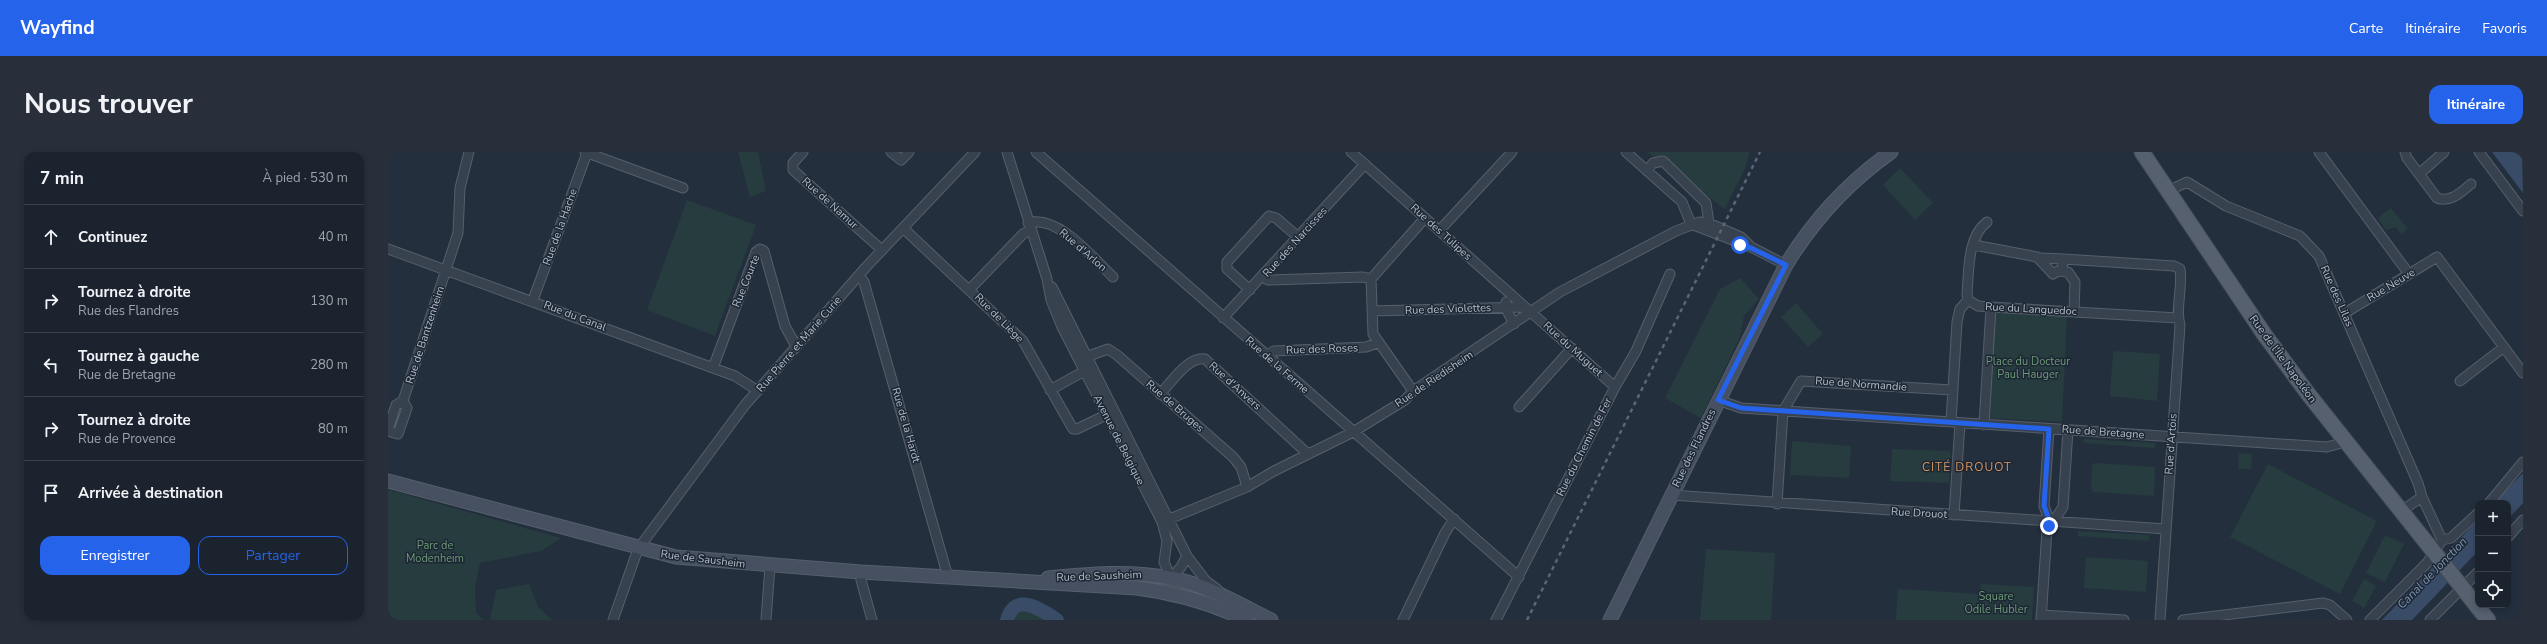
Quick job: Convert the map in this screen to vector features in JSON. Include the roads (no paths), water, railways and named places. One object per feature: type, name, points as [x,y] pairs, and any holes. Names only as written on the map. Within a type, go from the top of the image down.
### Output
[{"type":"main road","name":"Rue des Flandres","points":[[1610,620],[1786,265],[1808,232],[1828,207],[1862,174],[1891,152]]},
{"type":"main road","name":"Rue de l'Île Napoléon","points":[[2142,152],[2264,334],[2345,442],[2401,511],[2438,549],[2462,586]]},
{"type":"main road","name":"Rue de Sausheim","points":[[388,481],[638,549],[676,557],[770,566],[861,572],[1027,580],[1113,574],[1145,574],[1171,578],[1233,601],[1271,620]]},
{"type":"main road","name":"Rue de Sausheim","points":[[1027,580],[1057,585],[1120,586],[1169,592],[1201,602],[1246,620]]},
{"type":"main road","points":[[2462,586],[2488,620]]},
{"type":"street","name":"Rue de Bantzenheim","points":[[388,430],[396,406],[403,401],[458,233],[460,188],[469,152]]},
{"type":"street","points":[[586,152],[683,188]]},
{"type":"street","name":"Rue de la Hache","points":[[533,300],[586,152]]},
{"type":"street","name":"Rue de Namur","points":[[803,152],[793,163],[793,170],[882,250]]},
{"type":"street","points":[[891,152],[901,160],[909,152]]},
{"type":"street","name":"Rue Pierre et Marie Curie","points":[[613,620],[638,549],[758,391],[858,276],[974,152]]},
{"type":"street","name":"Avenue de Belgique","points":[[1007,152],[1029,227],[1047,279],[1086,357],[1087,370],[1106,415],[1187,556],[1206,581],[1233,601]]},
{"type":"street","name":"Rue des Tulipes","points":[[1352,152],[1527,309]]},
{"type":"street","points":[[1439,231],[1512,152]]},
{"type":"street","points":[[1626,152],[1682,202],[1691,224],[1751,248],[1786,265]]},
{"type":"street","points":[[2319,152],[2409,274]]},
{"type":"street","points":[[2405,152],[2407,158],[2435,196],[2442,200],[2452,198],[2471,184]]},
{"type":"street","points":[[2419,174],[2444,152]]},
{"type":"street","points":[[2479,152],[2523,211]]},
{"type":"street","name":"Rue de la Ferme","points":[[1042,154],[1223,318],[1519,577]]},
{"type":"street","points":[[1647,171],[1653,163],[1662,161],[1671,167],[1706,203],[1709,222]]},
{"type":"street","name":"Rue des Narcisses","points":[[1223,318],[1263,277],[1365,164]]},
{"type":"street","name":"Rue des Lilas","points":[[2168,192],[2186,182],[2226,206],[2300,236],[2319,256],[2418,483],[2438,549]]},
{"type":"street","points":[[1250,290],[1227,269],[1227,262],[1232,256],[1269,216],[1276,218],[1298,237]]},
{"type":"street","points":[[1413,392],[1377,343],[1373,334],[1371,279],[1425,218]]},
{"type":"street","name":"Rue d'Arlon","points":[[1029,227],[1043,221],[1059,228],[1113,277]]},
{"type":"street","points":[[1691,224],[1709,222],[1741,238],[1751,248]]},
{"type":"street","points":[[1954,515],[1955,423],[1952,390],[1957,322],[1960,309],[1968,300],[1970,256],[1979,231],[1987,222]]},
{"type":"street","name":"Rue de Riedisheim","points":[[1166,520],[1247,487],[1353,432],[1405,400],[1413,392],[1514,324],[1527,309],[1691,224]]},
{"type":"street","name":"Rue de Liège","points":[[970,289],[1029,227]]},
{"type":"street","name":"Rue de Liège","points":[[903,228],[970,289],[1023,341],[1073,429],[1077,429],[1106,415]]},
{"type":"street","points":[[1974,245],[2040,258],[2063,259],[2062,271]]},
{"type":"street","name":"Rue du Canal","points":[[388,248],[533,300],[735,376],[758,391]]},
{"type":"street","name":"Rue Courte","points":[[713,368],[756,252],[760,248],[764,251],[785,326],[796,346]]},
{"type":"street","name":"Rue Neuve","points":[[2345,313],[2437,257],[2504,347]]},
{"type":"street","points":[[2040,258],[2053,274],[2062,271],[2068,272],[2074,278],[2074,311]]},
{"type":"street","name":"Rue d'Artois","points":[[2063,259],[2174,266],[2180,269],[2181,302],[2178,318],[2180,325],[2160,620]]},
{"type":"street","name":"Rue du Chemin de Fer","points":[[1496,620],[1615,387],[1636,351],[1670,274]]},
{"type":"street","name":"Rue de la Hardt","points":[[858,276],[864,282],[948,577]]},
{"type":"street","points":[[1263,277],[1268,280],[1363,277],[1371,279]]},
{"type":"street","name":"Avenue de Belgique","points":[[1047,279],[1051,300],[1062,327],[1087,370],[1166,520],[1167,541],[1164,562],[1171,578]]},
{"type":"street","points":[[1508,293],[1505,307],[1514,324]]},
{"type":"street","name":"Rue du Languedoc","points":[[1968,300],[1978,306],[2178,318]]},
{"type":"street","name":"Rue des Violettes","points":[[1372,311],[1505,307],[1527,309]]},
{"type":"street","points":[[1984,425],[1991,307]]},
{"type":"street","name":"Rue du Muguet","points":[[1527,309],[1615,387]]},
{"type":"street","name":"Rue des Roses","points":[[1267,355],[1274,350],[1366,348],[1377,343]]},
{"type":"street","points":[[2460,381],[2504,347],[2523,373]]},
{"type":"street","points":[[1519,407],[1572,348]]},
{"type":"street","name":"Rue de Bruges","points":[[1086,357],[1108,349],[1117,355],[1233,457],[1241,466],[1247,487]]},
{"type":"street","name":"Rue d'Anvers","points":[[1160,394],[1192,361],[1205,359],[1308,454]]},
{"type":"street","points":[[1050,390],[1087,370]]},
{"type":"street","name":"Rue de Normandie","points":[[1777,504],[1783,411],[1797,384],[1803,380],[1952,390]]},
{"type":"street","name":"Rue de Bretagne","points":[[1718,400],[1741,408],[1984,425],[2327,447],[2345,442]]},
{"type":"street","points":[[2049,429],[2044,506],[2050,522]]},
{"type":"street","points":[[2068,430],[2062,507],[2055,519],[2050,522],[2047,530],[2041,617],[2124,620]]},
{"type":"street","points":[[2491,500],[2523,462]]},
{"type":"street","name":"Rue Drouot","points":[[1672,495],[1777,504],[2166,529]]},
{"type":"street","points":[[2401,511],[2422,496]]},
{"type":"street","points":[[2370,620],[2427,563],[2438,549],[2475,516]]},
{"type":"street","points":[[1404,620],[1445,533],[1454,519]]},
{"type":"street","points":[[2509,536],[2523,520]]},
{"type":"street","points":[[1169,592],[1171,578],[1181,567],[1187,556]]},
{"type":"street","points":[[766,620],[770,566]]},
{"type":"street","points":[[861,572],[860,580],[872,620]]},
{"type":"street","points":[[2430,620],[2462,586],[2475,575]]},
{"type":"street","points":[[2183,620],[2323,603],[2330,605],[2346,620]]},
{"type":"street","points":[[2256,620],[2265,611]]},
{"type":"water","points":[[2492,152],[2522,152],[2523,193]]},
{"type":"water","points":[[2523,473],[2523,503],[2511,516],[2511,500],[2497,500]]},
{"type":"water","name":"Canal de Jonction","points":[[2475,523],[2475,554],[2412,620],[2382,620]]},
{"type":"waterway","points":[[1007,620],[1011,611],[1016,606],[1022,605],[1029,605],[1037,608],[1057,620]]},
{"type":"railway","points":[[1527,620],[1760,152]]},
{"type":"district","name":"CITÉ DROUOT","points":[[1967,467]]},
{"type":"park label","name":"Place du Docteur Paul Hauger","points":[[2028,367]]},
{"type":"park label","name":"Parc de Modenheim","points":[[435,551]]},
{"type":"park label","name":"Square Odile Hubler","points":[[1996,602]]}]
